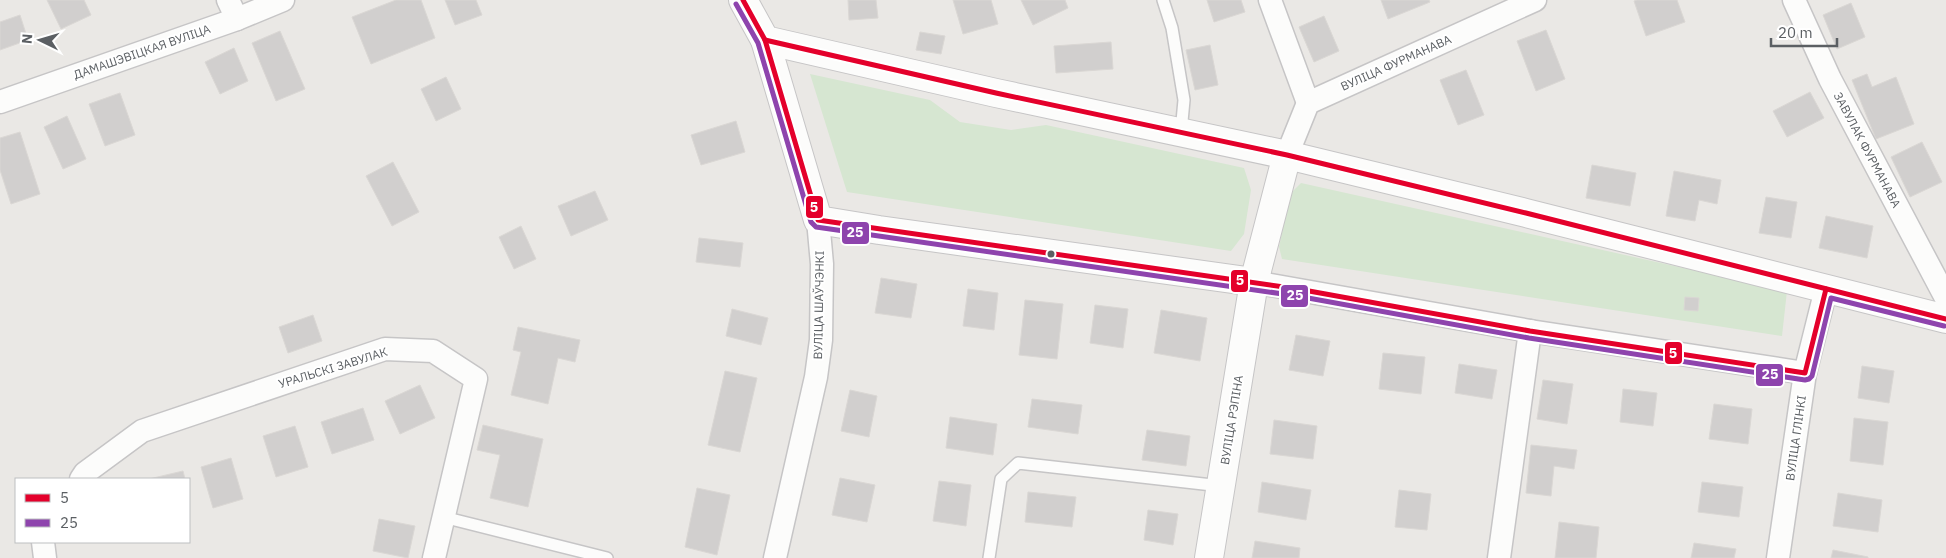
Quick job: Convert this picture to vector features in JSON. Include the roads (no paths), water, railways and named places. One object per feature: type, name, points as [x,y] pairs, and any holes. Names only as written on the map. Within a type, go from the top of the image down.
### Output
[{"type":"main road","name":"ВУЛІЦА ШАЎЧЭНКІ","points":[[743,0],[766,40],[818,220]]},
{"type":"main road","points":[[766,40],[996,93],[1287,154],[1946,319]]},
{"type":"main road","name":"ВУЛІЦА РЭПІНА","points":[[1209,558],[1254,282],[1287,154]]},
{"type":"main road","points":[[818,220],[1254,282]]},
{"type":"street","name":"ДАМАШЭВІЦКАЯ ВУЛІЦА","points":[[0,102],[232,10],[283,0]]},
{"type":"street","points":[[1270,0],[1308,103],[1287,154]]},
{"type":"street","name":"ВУЛІЦА ФУРМАНАВА","points":[[1308,103],[1535,0]]},
{"type":"street","name":"ЗАВУЛАК ФУРМАНАВА","points":[[1794,0],[1830,79],[1946,298]]},
{"type":"street","name":"ВУЛІЦА ШАЎЧЭНКІ","points":[[775,558],[819,359],[822,264],[818,220]]},
{"type":"street","points":[[1254,282],[1530,331],[1805,373]]},
{"type":"street","name":"ВУЛІЦА ГЛІНКІ","points":[[1778,558],[1805,373],[1826,289]]},
{"type":"street","points":[[1499,558],[1530,331]]},
{"type":"street","name":"УРАЛЬСКІ ЗАВУЛАК","points":[[82,478],[85,473],[142,431],[385,349],[433,351],[476,379],[434,558]]},
{"type":"street","points":[[43,543],[45,558]]},
{"type":"lane","points":[[1163,0],[1172,28],[1184,100],[1182,132]]},
{"type":"lane","points":[[989,558],[1001,479],[1018,463],[1221,486]]},
{"type":"lane","points":[[443,517],[607,558]]}]
